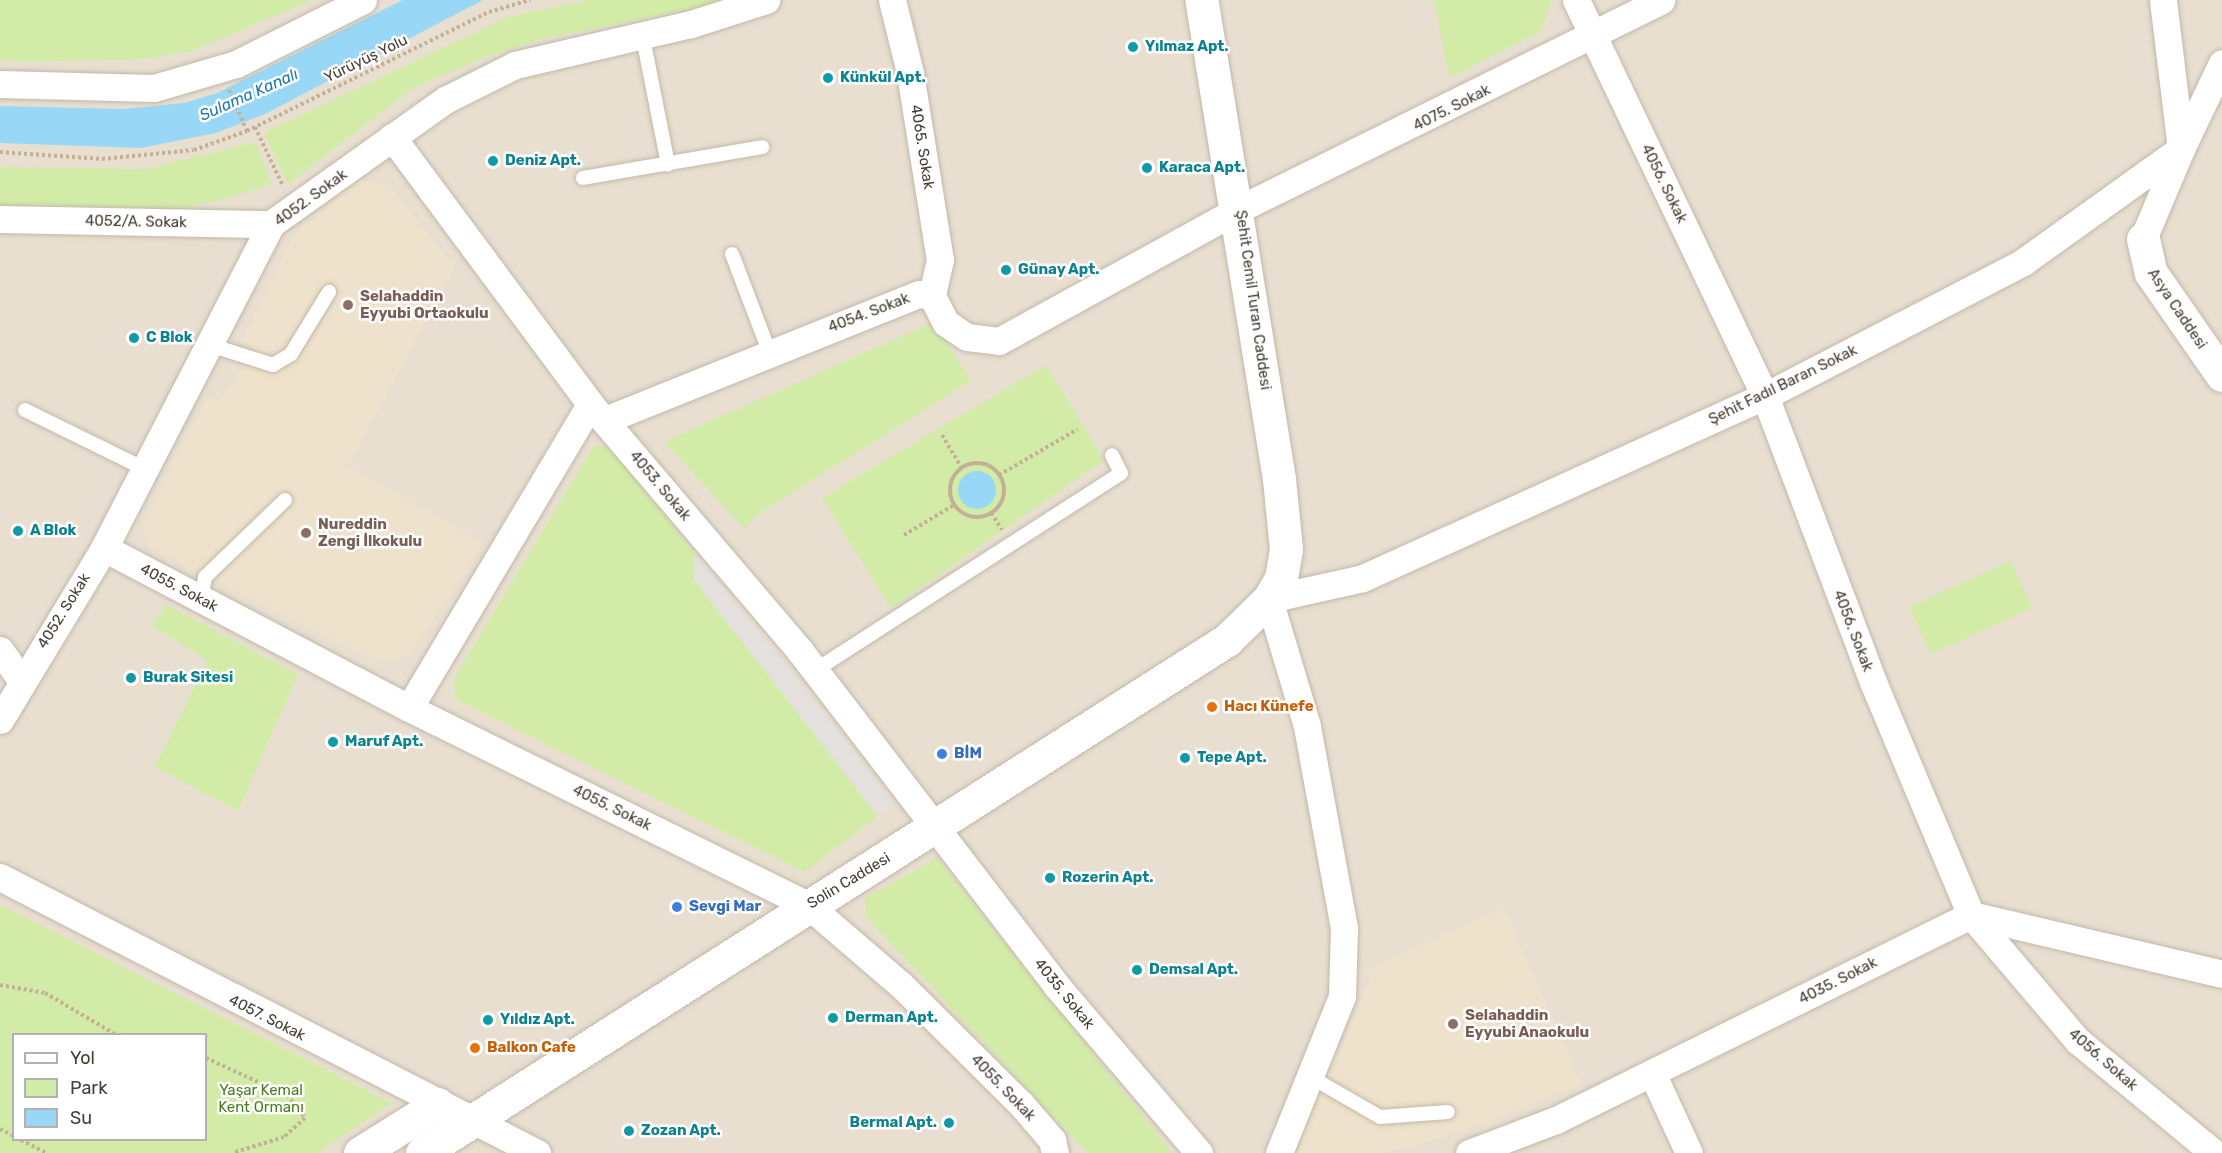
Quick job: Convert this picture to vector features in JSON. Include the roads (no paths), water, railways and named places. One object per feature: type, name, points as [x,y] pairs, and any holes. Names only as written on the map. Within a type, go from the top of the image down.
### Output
[{"type":"street","points":[[0,84],[154,88],[176,83],[236,64],[363,0]]},
{"type":"street","name":"4052. Sokak","points":[[0,720],[21,680],[104,548],[272,224],[445,100],[515,65],[766,0]]},
{"type":"street","name":"4065. Sokak","points":[[892,0],[910,73],[940,260],[932,296]]},
{"type":"street","name":"Şehit Cemil Turan Caddesi","points":[[1201,0],[1239,209],[1286,549],[1281,578],[1269,599]]},
{"type":"street","name":"4056. Sokak","points":[[1576,0],[1765,396],[1873,682],[1971,915],[2078,1041],[2214,1153]]},
{"type":"street","name":"4075. Sokak","points":[[1239,209],[1593,37],[1661,0]]},
{"type":"street","points":[[2143,239],[2181,149],[2163,0]]},
{"type":"street","name":"Şehit Fadıl Baran Sokak","points":[[1269,599],[1363,578],[1765,396],[2023,262],[2181,149],[2222,63]]},
{"type":"street","name":"4053. Sokak","points":[[392,137],[598,412],[814,671],[934,830]]},
{"type":"street","name":"4054. Sokak","points":[[598,412],[919,294],[932,296],[946,323],[967,337],[999,341],[1239,209]]},
{"type":"street","name":"4052/A. Sokak","points":[[0,219],[272,224]]},
{"type":"street","name":"Asya Caddesi","points":[[2143,239],[2151,273],[2222,375]]},
{"type":"street","points":[[409,708],[598,412]]},
{"type":"street","name":"4055. Sokak","points":[[104,548],[409,708],[808,905],[900,984],[1013,1096],[1052,1140],[1056,1153]]},
{"type":"street","points":[[1269,599],[1307,726],[1344,928],[1342,996],[1279,1153]]},
{"type":"street","name":"Solin Caddesi","points":[[422,1153],[808,905],[934,830],[1227,640],[1269,599]]},
{"type":"street","points":[[0,650],[21,680]]},
{"type":"street","name":"4035. Sokak","points":[[934,830],[1142,1092],[1199,1153]]},
{"type":"street","name":"4057. Sokak","points":[[0,877],[472,1122],[537,1153]]},
{"type":"street","points":[[1971,915],[2222,974]]},
{"type":"street","name":"4035. Sokak","points":[[1468,1153],[1556,1120],[1971,915]]},
{"type":"street","points":[[1652,1073],[1689,1153]]},
{"type":"street","points":[[360,1153],[438,1104]]},
{"type":"lane","points":[[642,33],[668,164]]},
{"type":"lane","points":[[583,178],[762,147]]},
{"type":"lane","points":[[732,254],[769,351]]},
{"type":"lane","points":[[210,345],[273,365],[291,354],[329,292]]},
{"type":"lane","points":[[25,410],[145,469]]},
{"type":"lane","points":[[814,671],[1121,473],[1112,455]]},
{"type":"lane","points":[[201,600],[205,577],[285,500]]},
{"type":"lane","points":[[1309,1076],[1380,1117],[1448,1112]]},
{"type":"water","name":"Sulama Kanalı","points":[[403,0],[483,0],[265,114],[216,133],[141,148],[0,143],[0,106],[123,109],[184,103],[217,93]]},
{"type":"water","points":[[977,471],[990,477],[996,490],[990,503],[977,509],[964,503],[958,490],[964,477]]},
{"type":"place","name":"Yılmaz Apt.","points":[[1133,47]]},
{"type":"place","name":"Künkül Apt.","points":[[828,78]]},
{"type":"place","name":"Deniz Apt.","points":[[493,161]]},
{"type":"place","name":"Karaca Apt.","points":[[1147,168]]},
{"type":"place","name":"Günay Apt.","points":[[1006,270]]},
{"type":"place","name":"Selahaddin Eyyubi Ortaokulu","points":[[348,305]]},
{"type":"place","name":"C Blok","points":[[134,338]]},
{"type":"place","name":"A Blok","points":[[18,531]]},
{"type":"place","name":"Nureddin Zengi İlkokulu","points":[[306,533]]},
{"type":"place","name":"Burak Sitesi","points":[[131,678]]},
{"type":"place","name":"Hacı Künefe","points":[[1212,707]]},
{"type":"place","name":"Maruf Apt.","points":[[333,742]]},
{"type":"place","name":"BİM","points":[[942,754]]},
{"type":"place","name":"Tepe Apt.","points":[[1185,758]]},
{"type":"place","name":"Rozerin Apt.","points":[[1050,878]]},
{"type":"place","name":"Sevgi Mar","points":[[677,907]]},
{"type":"place","name":"Demsal Apt.","points":[[1137,970]]},
{"type":"place","name":"Derman Apt.","points":[[833,1018]]},
{"type":"place","name":"Yıldız Apt.","points":[[488,1020]]},
{"type":"place","name":"Selahaddin Eyyubi Anaokulu","points":[[1453,1024]]},
{"type":"place","name":"Balkon Cafe","points":[[475,1048]]},
{"type":"place","name":"Bermal Apt.","points":[[949,1123]]},
{"type":"place","name":"Zozan Apt.","points":[[629,1131]]},
{"type":"park label","name":"Yaşar Kemal Kent Ormanı","points":[[261,1098]]}]
